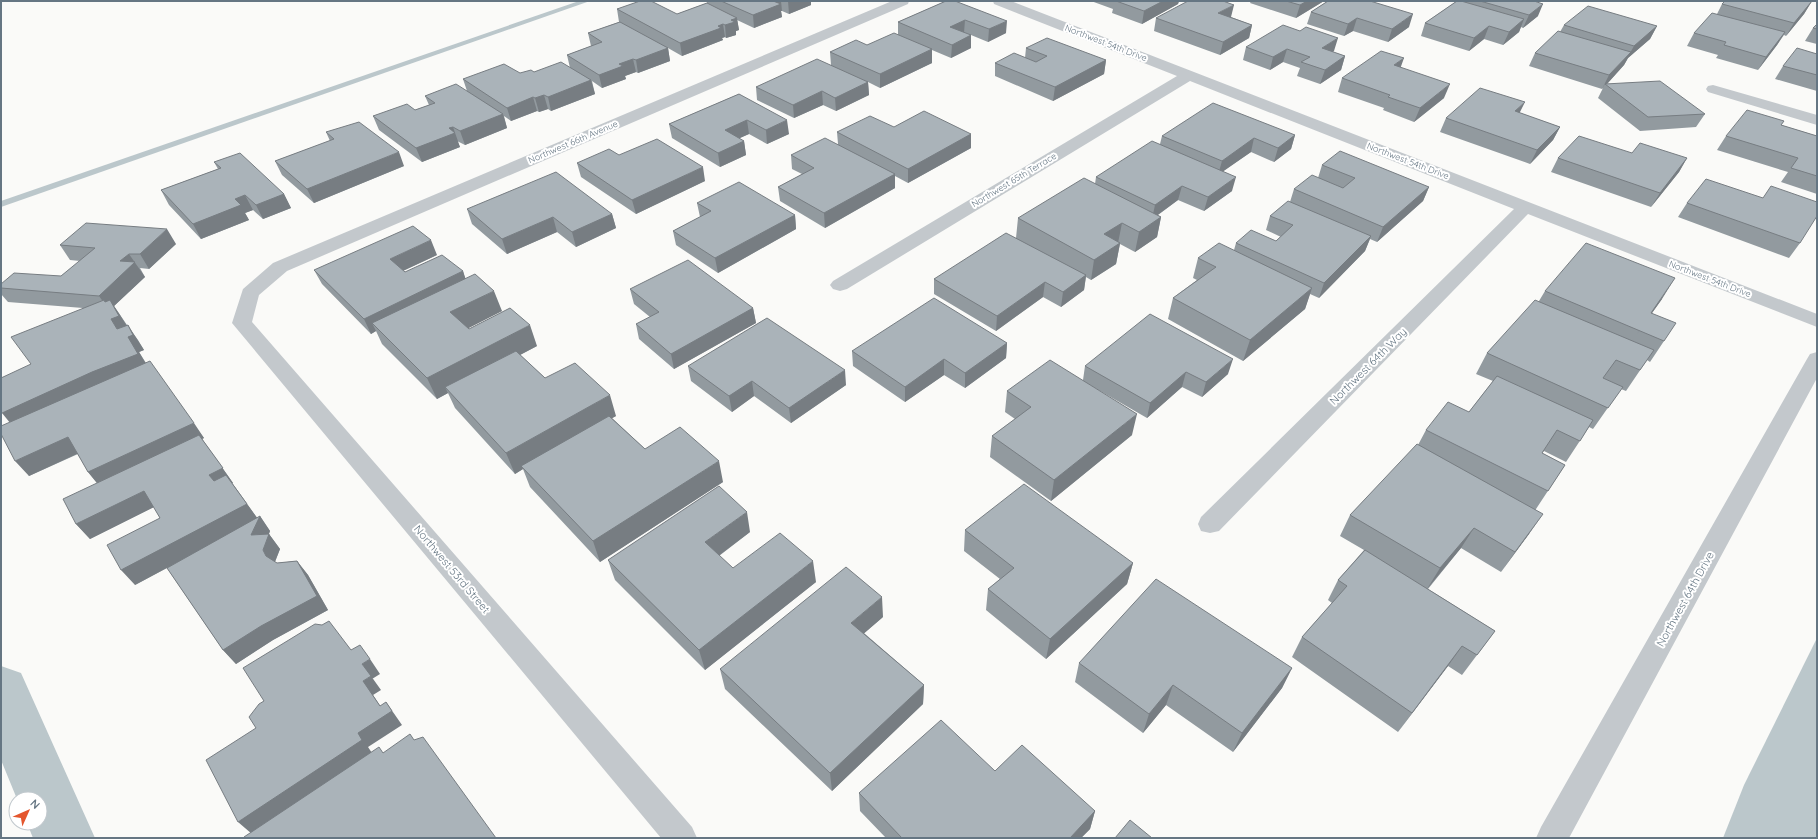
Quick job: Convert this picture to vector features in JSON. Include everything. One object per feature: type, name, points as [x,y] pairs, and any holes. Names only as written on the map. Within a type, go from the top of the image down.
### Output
[{"type":"street","name":"Northwest 66th Avenue","points":[[250,293],[280,267],[903,1]]},
{"type":"street","name":"Northwest 54th Drive","points":[[999,1],[1817,321]]},
{"type":"street","name":"Northwest 65th Terrace","points":[[840,286],[1189,75]]},
{"type":"street","points":[[1713,89],[1817,120]]},
{"type":"street","name":"Northwest 64th Way","points":[[1210,524],[1526,207]]},
{"type":"street","name":"Northwest 53rd Street","points":[[250,293],[242,323],[681,838]]},
{"type":"street","name":"Northwest 64th Drive","points":[[1552,838],[1817,359]]},
{"type":"shaded area","points":[[1817,638],[1817,838],[1723,838],[1744,785]]},
{"type":"building","points":[[640,1],[651,1],[677,14],[707,3],[737,18],[731,20],[735,22],[725,25],[723,24],[718,26],[721,28],[680,43],[617,9]]},
{"type":"building","points":[[721,1],[773,1],[781,4],[753,15]]},
{"type":"building","points":[[946,1],[955,1],[1007,21],[989,29],[965,20],[950,27],[971,35],[952,45],[898,22]]},
{"type":"building","points":[[1116,1],[1163,1],[1144,11]]},
{"type":"building","points":[[1188,1],[1223,1],[1234,5],[1218,13],[1252,25],[1223,42],[1156,18]]},
{"type":"building","points":[[1286,1],[1307,1],[1300,5]]},
{"type":"building","points":[[1328,1],[1370,1],[1413,14],[1392,29],[1357,18],[1348,24],[1311,12]]},
{"type":"building","points":[[1457,1],[1524,19],[1509,32],[1489,26],[1474,38],[1425,23]]},
{"type":"building","points":[[1480,1],[1534,1],[1543,4],[1529,15]]},
{"type":"building","points":[[1725,1],[1812,1],[1794,23],[1722,4]]},
{"type":"building","points":[[1588,6],[1657,26],[1634,46],[1564,25]]},
{"type":"building","points":[[1712,13],[1785,32],[1766,57],[1724,45],[1726,42],[1694,33]]},
{"type":"building","points":[[620,22],[668,48],[636,60],[633,59],[619,64],[623,66],[599,75],[567,55],[602,42],[588,33]]},
{"type":"building","points":[[1283,25],[1300,31],[1306,27],[1338,38],[1322,48],[1345,56],[1325,70],[1301,62],[1310,57],[1287,49],[1273,57],[1246,47]]},
{"type":"building","points":[[1558,31],[1631,52],[1609,75],[1535,53]]},
{"type":"building","points":[[894,33],[932,49],[880,74],[830,52],[856,40],[867,45]]},
{"type":"building","points":[[1047,38],[1106,60],[1055,87],[995,63],[1014,53],[1036,62],[1047,56],[1026,48]]},
{"type":"building","points":[[1797,48],[1817,54],[1817,75],[1783,66]]},
{"type":"building","points":[[1381,51],[1404,58],[1394,65],[1450,84],[1420,108],[1388,97],[1390,95],[1342,78]]},
{"type":"building","points":[[817,59],[868,82],[835,98],[822,91],[793,105],[756,87]]},
{"type":"building","points":[[561,62],[591,80],[548,97],[544,95],[535,98],[533,97],[507,108],[463,79],[504,64],[520,73],[531,70],[534,72]]},
{"type":"building","points":[[1660,81],[1705,114],[1648,117],[1605,84]]},
{"type":"building","points":[[456,84],[503,114],[460,131],[453,127],[449,128],[455,133],[416,148],[373,116],[407,104],[415,110],[435,103],[425,96]]},
{"type":"building","points":[[1480,88],[1525,102],[1515,111],[1560,127],[1537,150],[1446,118]]},
{"type":"building","points":[[739,94],[787,120],[766,130],[747,120],[725,130],[744,141],[718,153],[669,124]]},
{"type":"building","points":[[1213,103],[1295,135],[1278,148],[1254,138],[1222,161],[1162,136]]},
{"type":"building","points":[[1747,110],[1784,121],[1781,125],[1817,136],[1817,176],[1791,168],[1798,158],[1726,136]]},
{"type":"building","points":[[924,111],[971,134],[908,169],[837,132],[870,116],[894,127]]},
{"type":"building","points":[[359,122],[399,152],[307,189],[275,161],[334,139],[326,132]]},
{"type":"building","points":[[1579,136],[1632,153],[1640,143],[1687,158],[1660,193],[1558,158]]},
{"type":"building","points":[[825,138],[895,174],[824,213],[778,187],[814,168],[791,155]]},
{"type":"building","points":[[657,139],[703,167],[632,200],[577,163],[609,149],[619,155]]},
{"type":"building","points":[[1152,141],[1236,177],[1208,197],[1182,186],[1155,205],[1096,177]]},
{"type":"building","points":[[1340,151],[1429,187],[1383,227],[1294,189],[1312,175],[1343,188],[1355,178],[1322,165]]},
{"type":"building","points":[[240,153],[284,194],[256,205],[245,195],[235,199],[241,205],[193,224],[161,190],[221,168],[214,162]]},
{"type":"building","points":[[556,172],[612,214],[572,232],[553,217],[502,239],[467,209]]},
{"type":"building","points":[[1084,178],[1161,217],[1139,232],[1122,223],[1104,234],[1120,243],[1094,260],[1018,218]]},
{"type":"building","points":[[1706,179],[1763,198],[1771,186],[1817,202],[1817,216],[1800,243],[1687,203]]},
{"type":"building","points":[[739,182],[795,215],[715,258],[673,231],[711,211],[697,203]]},
{"type":"building","points":[[1288,201],[1371,236],[1324,283],[1236,243],[1251,230],[1276,241],[1293,225],[1270,216]]},
{"type":"building","points":[[86,223],[167,229],[140,254],[129,254],[120,261],[135,262],[99,296],[1,288],[1,284],[14,273],[61,276],[95,248],[60,245]]},
{"type":"building","points":[[413,226],[431,240],[390,259],[405,272],[442,255],[463,271],[364,319],[314,270]]},
{"type":"building","points":[[1006,233],[1086,275],[1063,292],[1045,282],[997,316],[934,279]]},
{"type":"building","points":[[1219,243],[1312,288],[1250,340],[1173,298],[1216,267],[1198,258]]},
{"type":"building","points":[[1586,243],[1675,278],[1651,313],[1676,323],[1664,341],[1545,291]]},
{"type":"building","points":[[688,260],[753,308],[671,354],[636,324],[659,312],[630,289]]},
{"type":"building","points":[[475,274],[494,291],[450,312],[469,329],[510,308],[530,325],[427,378],[372,323]]},
{"type":"building","points":[[934,298],[1007,343],[965,373],[944,359],[905,387],[852,351]]},
{"type":"building","points":[[104,300],[105,302],[110,300],[119,316],[111,319],[117,329],[128,325],[133,335],[128,337],[138,354],[92,372],[2,413],[1,378],[31,364],[11,337]]},
{"type":"building","points":[[1535,300],[1654,350],[1640,370],[1616,360],[1603,378],[1623,387],[1608,408],[1487,353]]},
{"type":"building","points":[[1150,314],[1233,359],[1206,382],[1186,372],[1150,403],[1085,366]]},
{"type":"building","points":[[767,318],[845,370],[789,408],[752,381],[729,396],[688,366]]},
{"type":"building","points":[[516,351],[545,378],[575,363],[610,395],[506,453],[445,387]]},
{"type":"building","points":[[1050,360],[1137,414],[1054,480],[992,436],[1031,407],[1007,391]]},
{"type":"building","points":[[150,361],[194,423],[88,472],[68,437],[15,461],[1,434],[1,426]]},
{"type":"building","points":[[1497,376],[1593,420],[1580,441],[1557,430],[1542,453],[1565,465],[1548,491],[1426,430],[1448,402],[1469,412]]},
{"type":"building","points":[[609,416],[645,449],[680,427],[719,461],[593,541],[521,466]]},
{"type":"building","points":[[199,435],[223,468],[209,475],[214,481],[226,475],[247,504],[121,570],[107,545],[160,518],[144,491],[76,524],[63,499]]},
{"type":"building","points":[[1417,444],[1543,514],[1515,552],[1474,528],[1440,568],[1350,515]]},
{"type":"building","points":[[1024,484],[1133,563],[1050,639],[988,589],[1014,568],[965,530]]},
{"type":"building","points":[[719,486],[747,512],[705,542],[733,568],[780,533],[813,561],[699,650],[608,560]]},
{"type":"building","points":[[260,516],[251,535],[269,534],[263,550],[266,556],[277,563],[297,561],[317,596],[261,626],[223,650],[167,568]]},
{"type":"building","points":[[1365,550],[1495,631],[1477,655],[1462,646],[1412,713],[1302,637],[1347,586],[1338,580]]},
{"type":"building","points":[[846,567],[882,597],[851,623],[924,685],[830,773],[720,669]]},
{"type":"building","points":[[1156,579],[1292,668],[1242,733],[1173,685],[1149,714],[1079,663]]},
{"type":"building","points":[[329,621],[351,650],[360,645],[370,659],[362,664],[371,676],[363,681],[380,706],[386,702],[392,711],[358,733],[362,740],[238,822],[206,760],[256,728],[249,717],[259,704],[264,701],[243,668],[315,624],[322,625]]},
{"type":"building","points":[[941,720],[995,771],[1022,745],[1095,811],[1070,838],[902,838],[859,793]]},
{"type":"building","points":[[410,734],[414,740],[423,737],[496,838],[244,838],[379,747],[383,753]]},
{"type":"building","points":[[1130,820],[1152,838],[1115,838]]},
{"type":"waterway","points":[[1,204],[586,1]]},
{"type":"waterway","points":[[1,691],[64,838]]}]
